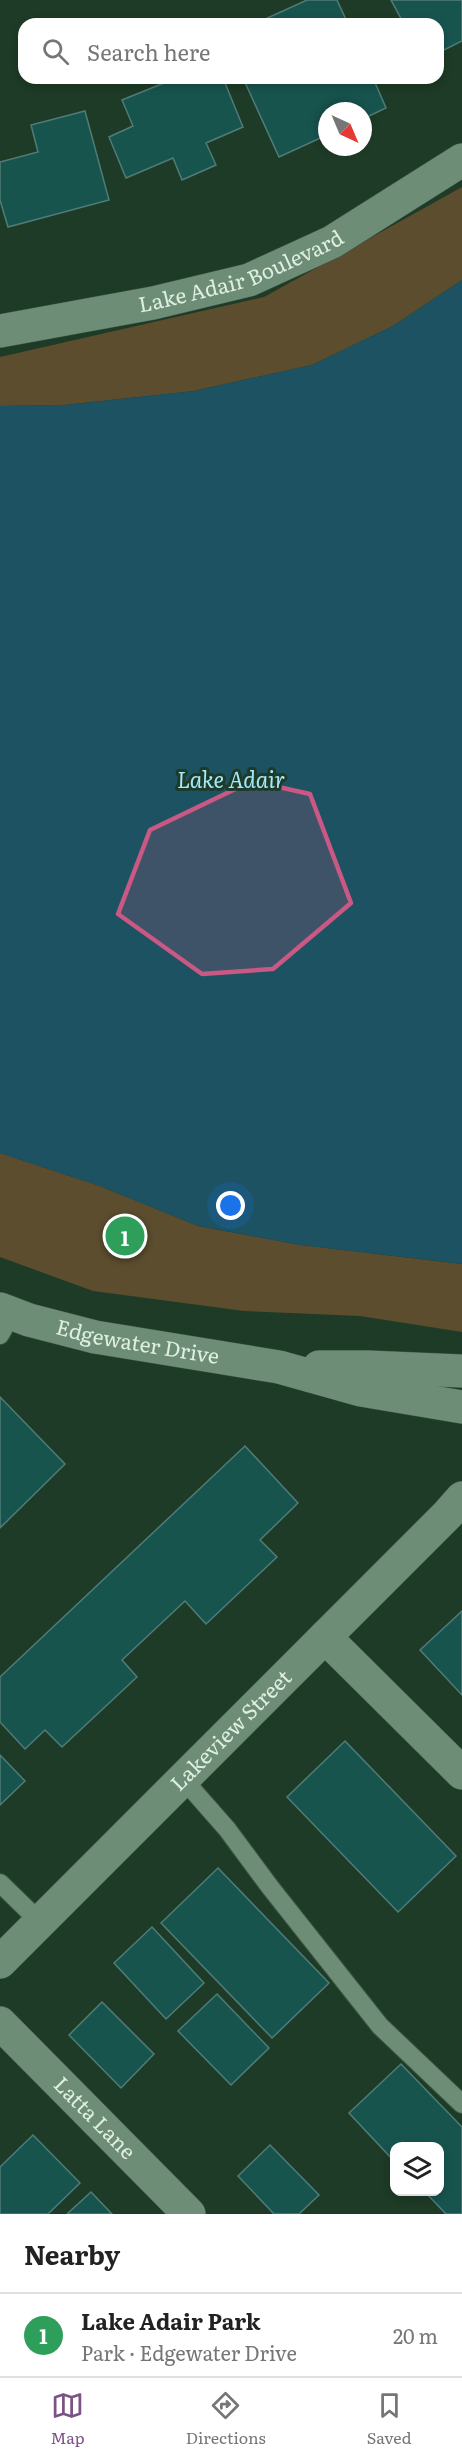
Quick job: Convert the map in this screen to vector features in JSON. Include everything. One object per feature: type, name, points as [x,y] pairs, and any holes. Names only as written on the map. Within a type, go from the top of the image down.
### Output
[{"type":"street","name":"Lake Adair Boulevard","points":[[0,331],[153,303],[249,280],[332,242],[462,160]]},
{"type":"street","name":"Edgewater Drive","points":[[4,1319],[95,1337],[279,1367],[361,1390],[462,1407]]},
{"type":"street","name":"Edgewater Drive","points":[[279,1367],[368,1367],[462,1371]]},
{"type":"street","name":"Lakeview Street","points":[[0,1962],[462,1498]]},
{"type":"street","points":[[412,1550],[462,1517]]},
{"type":"street","points":[[325,1637],[462,1773]]},
{"type":"street","name":"Latta Lane","points":[[0,2023],[189,2214]]},
{"type":"lane","points":[[183,1779],[227,1828],[270,1887],[380,2026],[462,2104]]},
{"type":"lane","points":[[0,1883],[40,1922]]},
{"type":"highlighted area","points":[[252,781],[310,794],[351,903],[273,969],[202,974],[118,914],[150,830]]},
{"type":"shaded area","points":[[462,187],[462,280],[393,326],[312,365],[194,391],[65,405],[0,406],[0,357],[264,297]]},
{"type":"shaded area","points":[[0,1153],[100,1186],[198,1226],[301,1245],[462,1264],[462,1332],[360,1316],[244,1311],[93,1291],[0,1257]]},
{"type":"water","name":"Lake Adair","points":[[462,280],[462,1264],[301,1245],[198,1226],[100,1186],[0,1153],[0,406],[65,405],[194,391],[312,365],[393,326]]},
{"type":"building","points":[[307,0],[337,0],[345,18],[267,18]]},
{"type":"building","points":[[391,0],[462,0],[462,41],[444,50],[444,18],[401,18]]},
{"type":"building","points":[[162,84],[225,84],[243,127],[206,143],[216,165],[182,180],[173,158],[126,178],[109,137],[133,126],[122,100]]},
{"type":"building","points":[[246,84],[376,84],[386,108],[372,115],[372,102],[318,102],[318,139],[279,157]]},
{"type":"building","points":[[85,111],[109,200],[8,227],[0,200],[0,162],[38,152],[31,125]]},
{"type":"building","points":[[0,1397],[65,1464],[0,1528]]},
{"type":"building","points":[[245,1446],[298,1503],[260,1540],[277,1557],[206,1624],[185,1601],[122,1660],[137,1677],[62,1747],[45,1730],[25,1749],[0,1722],[0,1677]]},
{"type":"building","points":[[462,1611],[462,1695],[420,1650]]},
{"type":"building","points":[[345,1741],[456,1856],[398,1912],[287,1797]]},
{"type":"building","points":[[0,1755],[25,1781],[0,1805]]},
{"type":"building","points":[[218,1868],[329,1983],[272,2038],[161,1923]]},
{"type":"building","points":[[152,1927],[204,1983],[166,2019],[114,1963]]},
{"type":"building","points":[[217,1994],[269,2048],[231,2085],[178,2031]]},
{"type":"building","points":[[102,2002],[154,2054],[121,2088],[69,2035]]},
{"type":"building","points":[[401,2064],[462,2127],[462,2214],[446,2214],[429,2196],[444,2196],[444,2142],[390,2142],[390,2157],[349,2113]]},
{"type":"building","points":[[33,2135],[80,2183],[48,2214],[0,2214],[0,2167]]},
{"type":"building","points":[[270,2145],[319,2195],[299,2214],[274,2214],[238,2176]]},
{"type":"building","points":[[91,2192],[112,2214],[67,2214]]},
{"type":"place","name":"Lake Adair Park","points":[[125,1236]]}]
